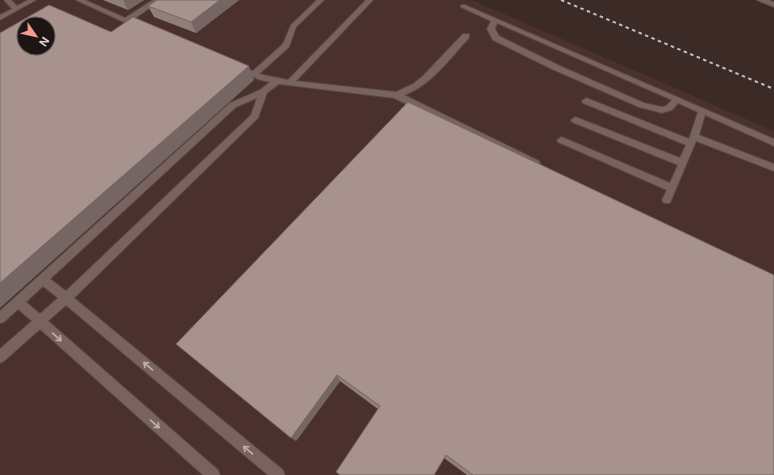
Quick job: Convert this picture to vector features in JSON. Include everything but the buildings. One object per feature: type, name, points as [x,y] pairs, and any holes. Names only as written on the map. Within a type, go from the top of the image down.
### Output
[{"type":"street","points":[[761,0],[774,5]]},
{"type":"lane","points":[[7,0],[16,9]]},
{"type":"lane","points":[[0,18],[33,0]]},
{"type":"lane","points":[[79,0],[148,30]]},
{"type":"lane","points":[[126,21],[158,0]]},
{"type":"lane","points":[[254,74],[286,45],[293,26],[321,0]]},
{"type":"lane","points":[[290,82],[370,0]]},
{"type":"lane","points":[[463,6],[677,99],[774,144]]},
{"type":"lane","points":[[495,20],[490,27],[491,33],[496,38],[557,68],[642,105],[662,110],[669,108],[677,99]]},
{"type":"lane","points":[[396,96],[406,93],[420,84],[466,36]]},
{"type":"lane","points":[[232,66],[277,81],[396,96],[544,167]]},
{"type":"lane","points":[[0,318],[233,105],[263,92],[277,81]]},
{"type":"lane","points":[[0,357],[66,298],[255,116],[263,92]]},
{"type":"lane","points":[[586,101],[774,168]]},
{"type":"lane","points":[[667,200],[693,140],[702,111]]},
{"type":"lane","points":[[575,120],[683,163]]},
{"type":"lane","points":[[561,140],[672,188]]},
{"type":"lane","points":[[43,279],[278,475]]},
{"type":"lane","points":[[18,302],[213,475]]},
{"type":"shaded area","points":[[0,0],[472,0],[774,131],[774,475],[0,475]]},
{"type":"railway","points":[[561,0],[774,89]]}]
